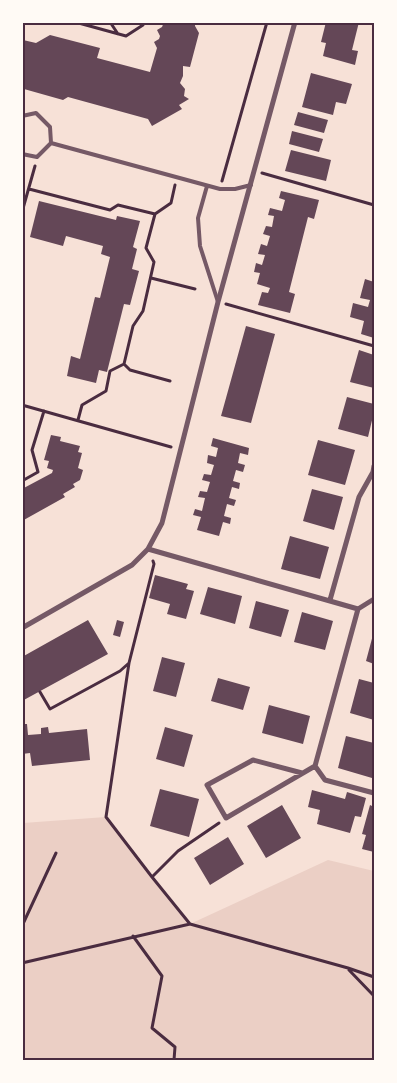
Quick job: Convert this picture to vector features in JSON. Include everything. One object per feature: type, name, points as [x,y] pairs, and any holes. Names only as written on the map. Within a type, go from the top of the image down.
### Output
[{"type":"street","points":[[22,628],[132,565],[148,549],[162,523],[218,302],[295,22]]},
{"type":"street","points":[[330,600],[359,497],[373,472],[374,466]]},
{"type":"street","points":[[148,549],[358,609]]},
{"type":"street","points":[[302,773],[253,760],[207,784],[226,818],[315,766],[358,609],[374,599]]},
{"type":"street","points":[[315,766],[325,780],[374,793]]},
{"type":"lane","points":[[22,116],[36,113],[50,127],[51,143],[37,157],[22,154]]},
{"type":"lane","points":[[51,143],[220,189],[235,189],[251,184]]},
{"type":"lane","points":[[207,186],[198,218],[200,246],[218,302]]},
{"type":"path","points":[[75,22],[126,36],[143,23]]},
{"type":"path","points":[[110,22],[118,34]]},
{"type":"path","points":[[220,189],[267,22]]},
{"type":"path","points":[[22,212],[37,157]]},
{"type":"path","points":[[270,176],[374,205]]},
{"type":"path","points":[[124,364],[133,326],[143,311],[151,278],[154,262],[146,248],[155,214],[171,203],[176,177]]},
{"type":"path","points":[[29,189],[110,210],[118,205],[155,214]]},
{"type":"path","points":[[151,278],[195,289]]},
{"type":"path","points":[[218,302],[374,346]]},
{"type":"path","points":[[124,364],[130,370],[170,381]]},
{"type":"path","points":[[78,420],[82,405],[106,391],[110,371],[124,364]]},
{"type":"path","points":[[22,405],[181,450]]},
{"type":"path","points":[[22,480],[38,472],[32,450],[44,411]]},
{"type":"path","points":[[148,549],[154,564],[129,663],[106,817],[190,924]]},
{"type":"path","points":[[40,692],[50,709],[120,671],[129,663]]},
{"type":"path","points":[[152,877],[178,851],[226,818]]},
{"type":"path","points":[[22,926],[56,853]]},
{"type":"path","points":[[22,963],[190,924],[374,977]]},
{"type":"path","points":[[133,936],[162,976],[152,1028],[175,1047],[174,1060]]},
{"type":"path","points":[[348,968],[374,996]]},
{"type":"shaded area","points":[[106,817],[190,924],[328,860],[374,871],[374,1060],[23,1060],[23,823]]},
{"type":"building","points":[[164,22],[195,22],[199,33],[190,67],[183,66],[183,76],[180,83],[185,89],[184,96],[189,99],[179,105],[182,109],[152,126],[148,119],[68,97],[63,100],[22,87],[23,40],[36,43],[50,35],[100,48],[97,58],[150,72],[157,48],[154,42],[160,36],[157,30],[162,27]]},
{"type":"building","points":[[326,22],[359,22],[352,50],[358,51],[355,65],[323,56],[326,43],[321,42]]},
{"type":"building","points":[[311,73],[352,84],[346,104],[336,102],[333,115],[302,107]]},
{"type":"building","points":[[298,112],[328,120],[324,133],[294,125]]},
{"type":"building","points":[[292,131],[323,139],[319,152],[289,144]]},
{"type":"building","points":[[291,150],[331,160],[326,181],[285,171]]},
{"type":"building","points":[[281,191],[319,200],[314,219],[308,217],[289,292],[295,294],[290,313],[258,305],[262,292],[268,293],[270,288],[257,284],[260,273],[254,272],[256,263],[262,265],[265,255],[258,254],[261,244],[267,246],[270,236],[263,234],[266,226],[272,227],[274,216],[268,215],[270,208],[282,211],[285,200],[279,198]]},
{"type":"building","points":[[39,201],[116,220],[117,216],[140,221],[133,247],[137,249],[132,269],[139,271],[130,305],[124,304],[107,372],[99,370],[96,383],[67,376],[71,356],[80,359],[95,297],[100,298],[110,257],[101,254],[103,246],[66,236],[63,246],[30,237]]},
{"type":"building","points":[[365,279],[374,282],[374,338],[361,334],[364,321],[350,317],[353,303],[368,307],[370,300],[360,298]]},
{"type":"building","points":[[246,326],[275,334],[251,423],[221,416]]},
{"type":"building","points":[[359,350],[374,355],[374,388],[350,382]]},
{"type":"building","points":[[347,397],[374,404],[368,437],[338,429]]},
{"type":"building","points":[[51,435],[61,437],[60,441],[80,446],[78,452],[82,453],[78,468],[83,470],[80,480],[73,484],[75,487],[63,494],[65,497],[22,521],[22,489],[52,473],[53,470],[47,468],[49,461],[44,460]]},
{"type":"building","points":[[213,438],[249,448],[248,455],[240,453],[238,463],[245,465],[243,472],[236,470],[233,481],[240,483],[239,489],[232,487],[229,498],[236,500],[234,506],[227,504],[224,516],[231,518],[230,524],[223,522],[219,536],[197,530],[201,517],[193,515],[195,509],[202,511],[205,498],[198,497],[200,491],[207,492],[210,482],[202,480],[204,474],[211,475],[214,465],[207,463],[208,455],[216,457],[218,448],[211,446]]},
{"type":"building","points":[[318,440],[355,450],[345,485],[308,475]]},
{"type":"building","points":[[312,489],[343,497],[334,530],[303,521]]},
{"type":"building","points":[[290,536],[329,547],[320,579],[281,569]]},
{"type":"building","points":[[155,575],[188,584],[186,589],[194,591],[186,619],[167,614],[170,604],[149,598]]},
{"type":"building","points":[[208,587],[242,596],[235,624],[200,614]]},
{"type":"building","points":[[256,601],[289,610],[281,637],[249,628]]},
{"type":"building","points":[[302,612],[333,621],[325,650],[294,642]]},
{"type":"building","points":[[88,620],[108,654],[22,701],[22,657]]},
{"type":"building","points":[[117,620],[124,622],[120,637],[113,635]]},
{"type":"building","points":[[374,631],[374,664],[366,661]]},
{"type":"building","points":[[162,657],[185,663],[176,697],[153,691]]},
{"type":"building","points":[[218,678],[250,687],[243,710],[211,701]]},
{"type":"building","points":[[359,679],[374,683],[374,720],[350,713]]},
{"type":"building","points":[[269,705],[310,716],[303,744],[262,733]]},
{"type":"building","points":[[22,724],[27,724],[28,735],[41,734],[41,728],[48,727],[49,733],[87,729],[90,760],[32,766],[30,753],[22,754]]},
{"type":"building","points":[[165,727],[193,735],[184,767],[156,759]]},
{"type":"building","points":[[346,736],[374,743],[372,778],[338,768]]},
{"type":"building","points":[[160,789],[199,799],[189,837],[150,826]]},
{"type":"building","points":[[312,790],[345,799],[347,792],[366,798],[361,817],[355,816],[350,833],[317,824],[320,810],[308,807]]},
{"type":"building","points":[[282,805],[301,838],[266,858],[247,826]]},
{"type":"building","points":[[370,805],[374,807],[374,852],[362,849],[366,835],[362,834]]},
{"type":"building","points":[[228,837],[244,864],[210,885],[194,858]]}]
